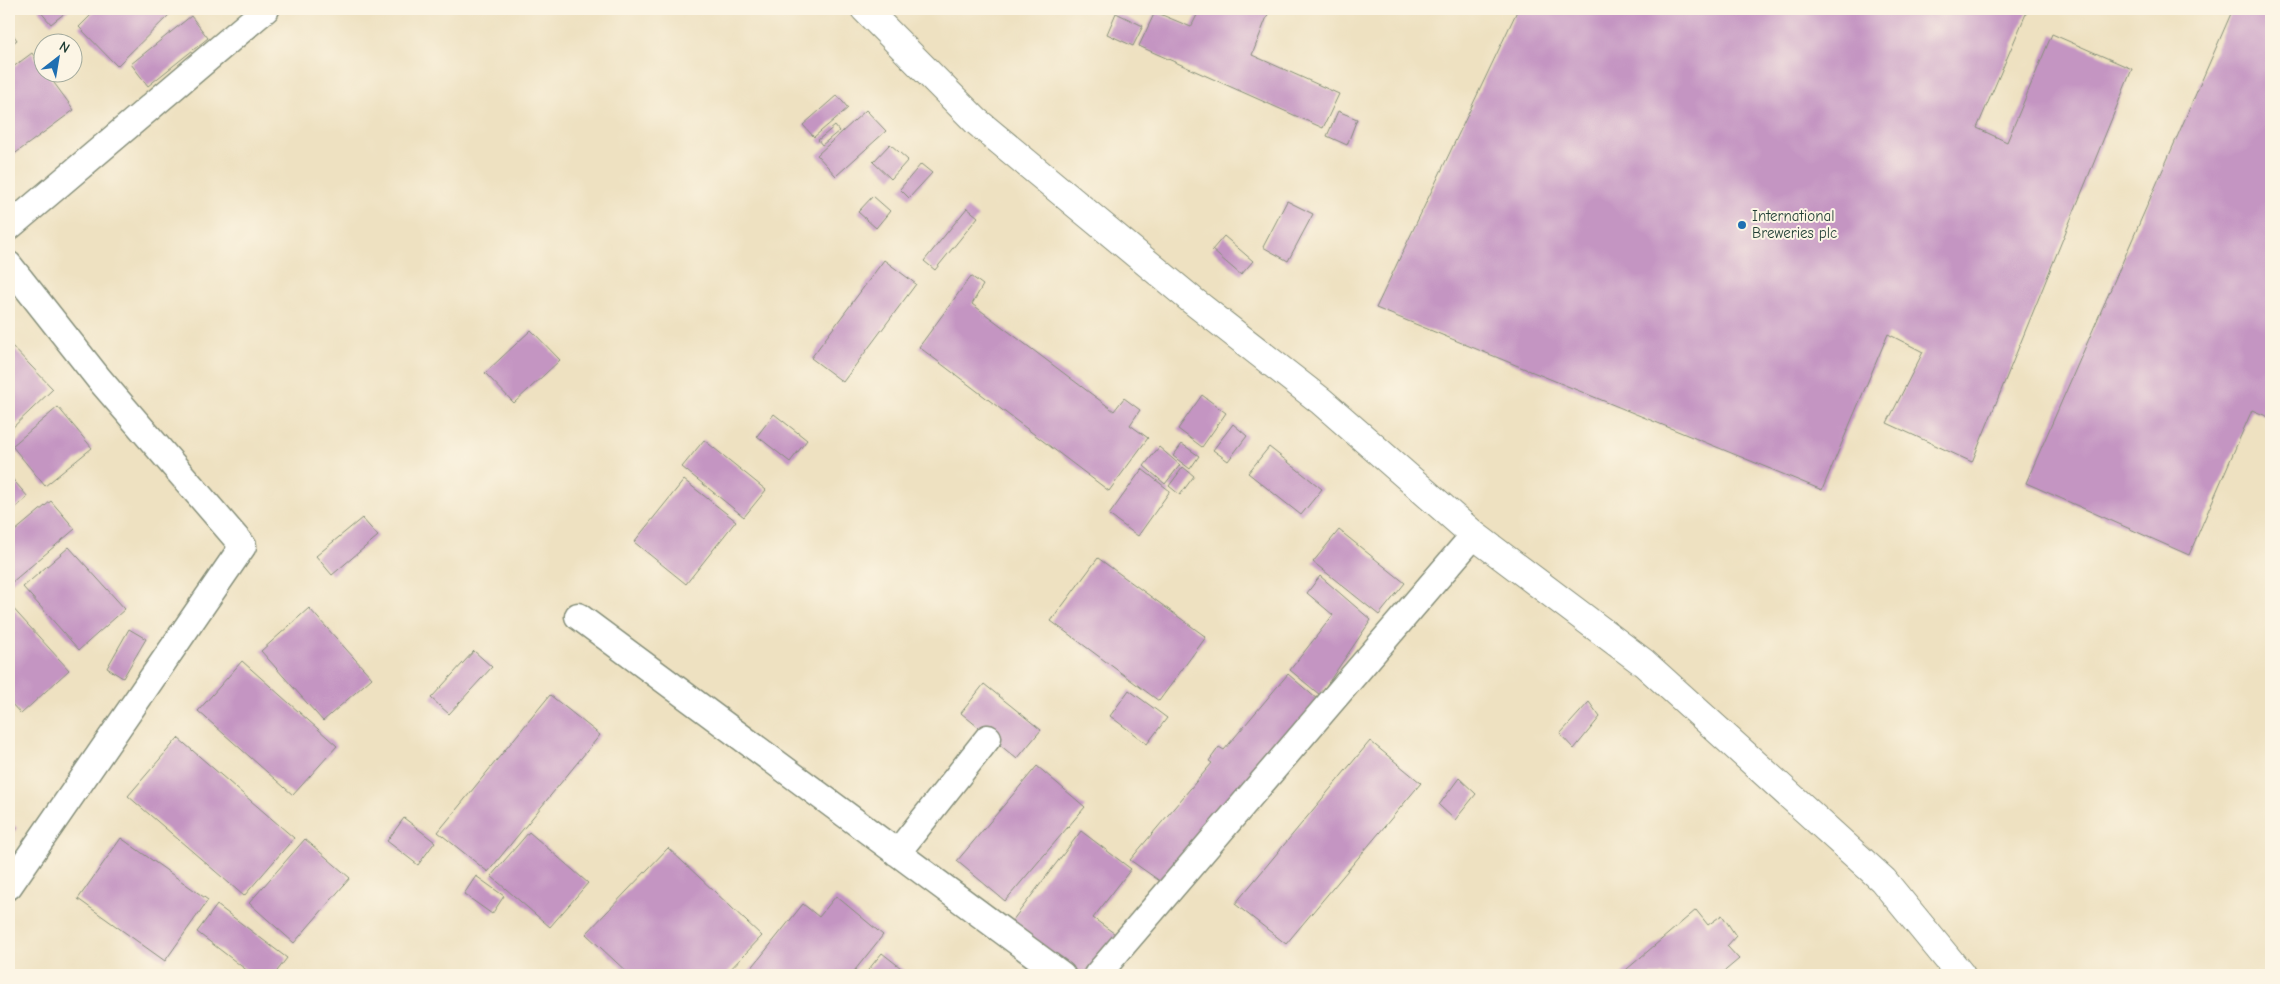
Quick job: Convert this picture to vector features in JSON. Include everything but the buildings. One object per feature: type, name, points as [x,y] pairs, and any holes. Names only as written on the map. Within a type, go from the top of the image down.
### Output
[{"type":"main road","points":[[865,9],[976,121],[1194,301],[1321,400],[1474,536],[1651,670],[1883,880],[1961,975]]},
{"type":"street","points":[[9,226],[239,18],[266,9]]},
{"type":"street","points":[[9,265],[99,379],[243,546],[9,886]]},
{"type":"street","points":[[1097,975],[1474,536]]},
{"type":"street","points":[[578,616],[1062,975]]},
{"type":"street","points":[[897,853],[988,738]]},
{"type":"place","name":"International Breweries plc","points":[[1742,225]]}]
